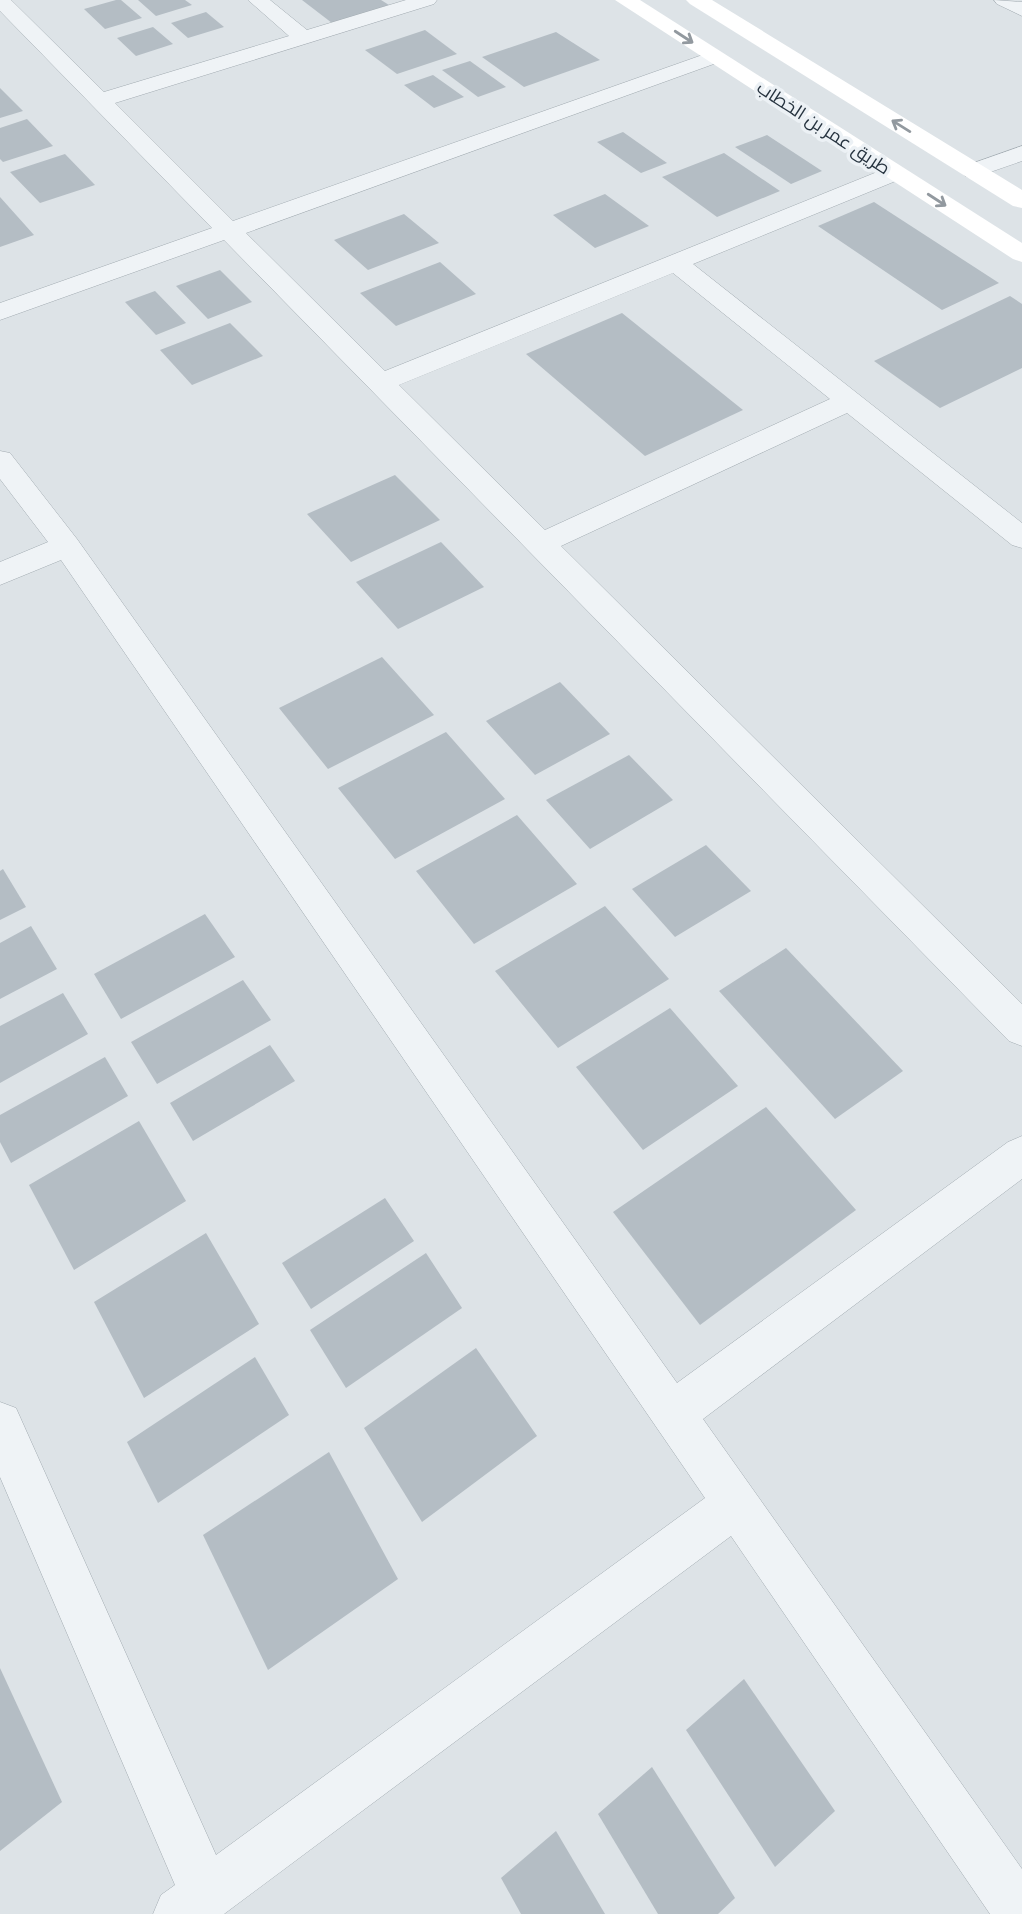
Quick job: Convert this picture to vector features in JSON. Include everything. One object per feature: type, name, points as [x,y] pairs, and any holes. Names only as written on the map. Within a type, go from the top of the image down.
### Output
[{"type":"main road","name":"طريق عمر بن الخطاب","points":[[626,0],[1022,254]]},
{"type":"main road","name":"طريق عمر بن الخطاب","points":[[697,0],[1022,201]]},
{"type":"street","points":[[0,0],[1022,1028]]},
{"type":"street","points":[[258,0],[304,38]]},
{"type":"street","points":[[100,100],[427,0]]},
{"type":"street","points":[[0,312],[715,57]]},
{"type":"street","points":[[973,171],[1022,153]]},
{"type":"street","points":[[381,383],[895,173]]},
{"type":"street","points":[[677,264],[1022,538]]},
{"type":"street","points":[[540,544],[849,401]]},
{"type":"street","points":[[0,460],[66,546],[1022,1914]]},
{"type":"street","points":[[0,574],[66,546]]},
{"type":"street","points":[[673,1414],[1022,1155]]},
{"type":"street","points":[[0,1424],[193,1904],[735,1504]]},
{"type":"building","points":[[121,0],[142,18],[105,29],[84,9]]},
{"type":"building","points":[[138,0],[185,0],[192,5],[156,16]]},
{"type":"building","points":[[302,0],[381,0],[389,5],[332,23]]},
{"type":"building","points":[[206,12],[224,27],[188,38],[171,23]]},
{"type":"building","points":[[153,27],[173,44],[136,56],[117,38]]},
{"type":"building","points":[[425,30],[457,54],[397,74],[365,50]]},
{"type":"building","points":[[556,32],[600,60],[524,87],[482,57]]},
{"type":"building","points":[[470,61],[506,87],[478,97],[442,70]]},
{"type":"building","points":[[433,75],[464,97],[434,108],[404,85]]},
{"type":"building","points":[[0,88],[23,111],[0,118]]},
{"type":"building","points":[[27,119],[53,146],[3,162],[0,159],[0,128]]},
{"type":"building","points":[[623,132],[667,163],[641,173],[597,142]]},
{"type":"building","points":[[767,135],[822,171],[791,184],[735,147]]},
{"type":"building","points":[[724,153],[780,191],[717,217],[662,177]]},
{"type":"building","points":[[65,154],[95,185],[40,203],[10,172]]},
{"type":"building","points":[[605,194],[649,226],[595,248],[553,215]]},
{"type":"building","points":[[0,197],[34,235],[0,247]]},
{"type":"building","points":[[874,202],[999,283],[942,310],[818,226]]},
{"type":"building","points":[[404,214],[439,243],[368,270],[334,240]]},
{"type":"building","points":[[440,262],[476,294],[396,326],[360,293]]},
{"type":"building","points":[[220,270],[252,302],[208,319],[176,286]]},
{"type":"building","points":[[155,291],[186,323],[156,335],[125,302]]},
{"type":"building","points":[[1010,296],[1022,304],[1022,368],[940,408],[874,361]]},
{"type":"building","points":[[622,313],[743,410],[645,456],[526,354]]},
{"type":"building","points":[[230,323],[263,356],[192,385],[160,350]]},
{"type":"building","points":[[395,475],[440,520],[351,562],[307,514]]},
{"type":"building","points":[[441,542],[484,587],[398,629],[356,582]]},
{"type":"building","points":[[382,657],[434,715],[328,769],[279,708]]},
{"type":"building","points":[[560,682],[610,734],[535,775],[486,721]]},
{"type":"building","points":[[446,732],[505,799],[395,859],[338,788]]},
{"type":"building","points":[[629,755],[673,800],[590,849],[546,800]]},
{"type":"building","points":[[517,815],[577,884],[474,944],[416,871]]},
{"type":"building","points":[[706,845],[751,891],[675,937],[632,889]]},
{"type":"building","points":[[3,869],[26,907],[0,920],[0,871]]},
{"type":"building","points":[[605,906],[669,979],[558,1048],[495,971]]},
{"type":"building","points":[[205,914],[235,957],[121,1019],[94,974]]},
{"type":"building","points":[[31,926],[57,969],[0,999],[0,943]]},
{"type":"building","points":[[786,948],[903,1071],[835,1119],[719,991]]},
{"type":"building","points":[[243,980],[271,1020],[157,1084],[131,1042]]},
{"type":"building","points":[[63,993],[88,1034],[0,1083],[0,1026]]},
{"type":"building","points":[[670,1008],[738,1086],[643,1150],[576,1067]]},
{"type":"building","points":[[270,1045],[295,1081],[193,1141],[170,1103]]},
{"type":"building","points":[[105,1057],[128,1096],[11,1163],[0,1142],[0,1115]]},
{"type":"building","points":[[766,1107],[856,1210],[700,1325],[613,1212]]},
{"type":"building","points":[[139,1121],[186,1201],[74,1270],[29,1185]]},
{"type":"building","points":[[385,1198],[414,1241],[311,1309],[282,1263]]},
{"type":"building","points":[[206,1233],[259,1324],[144,1398],[94,1302]]},
{"type":"building","points":[[426,1253],[462,1308],[346,1388],[310,1330]]},
{"type":"building","points":[[476,1348],[537,1436],[422,1522],[364,1428]]},
{"type":"building","points":[[255,1357],[289,1415],[158,1503],[127,1442]]},
{"type":"building","points":[[329,1452],[398,1579],[268,1670],[203,1535]]},
{"type":"building","points":[[0,1668],[62,1802],[0,1851]]},
{"type":"building","points":[[744,1679],[835,1811],[775,1867],[686,1730]]},
{"type":"building","points":[[652,1767],[735,1898],[718,1914],[658,1914],[598,1814]]},
{"type":"building","points":[[556,1831],[605,1914],[521,1914],[501,1878]]}]
